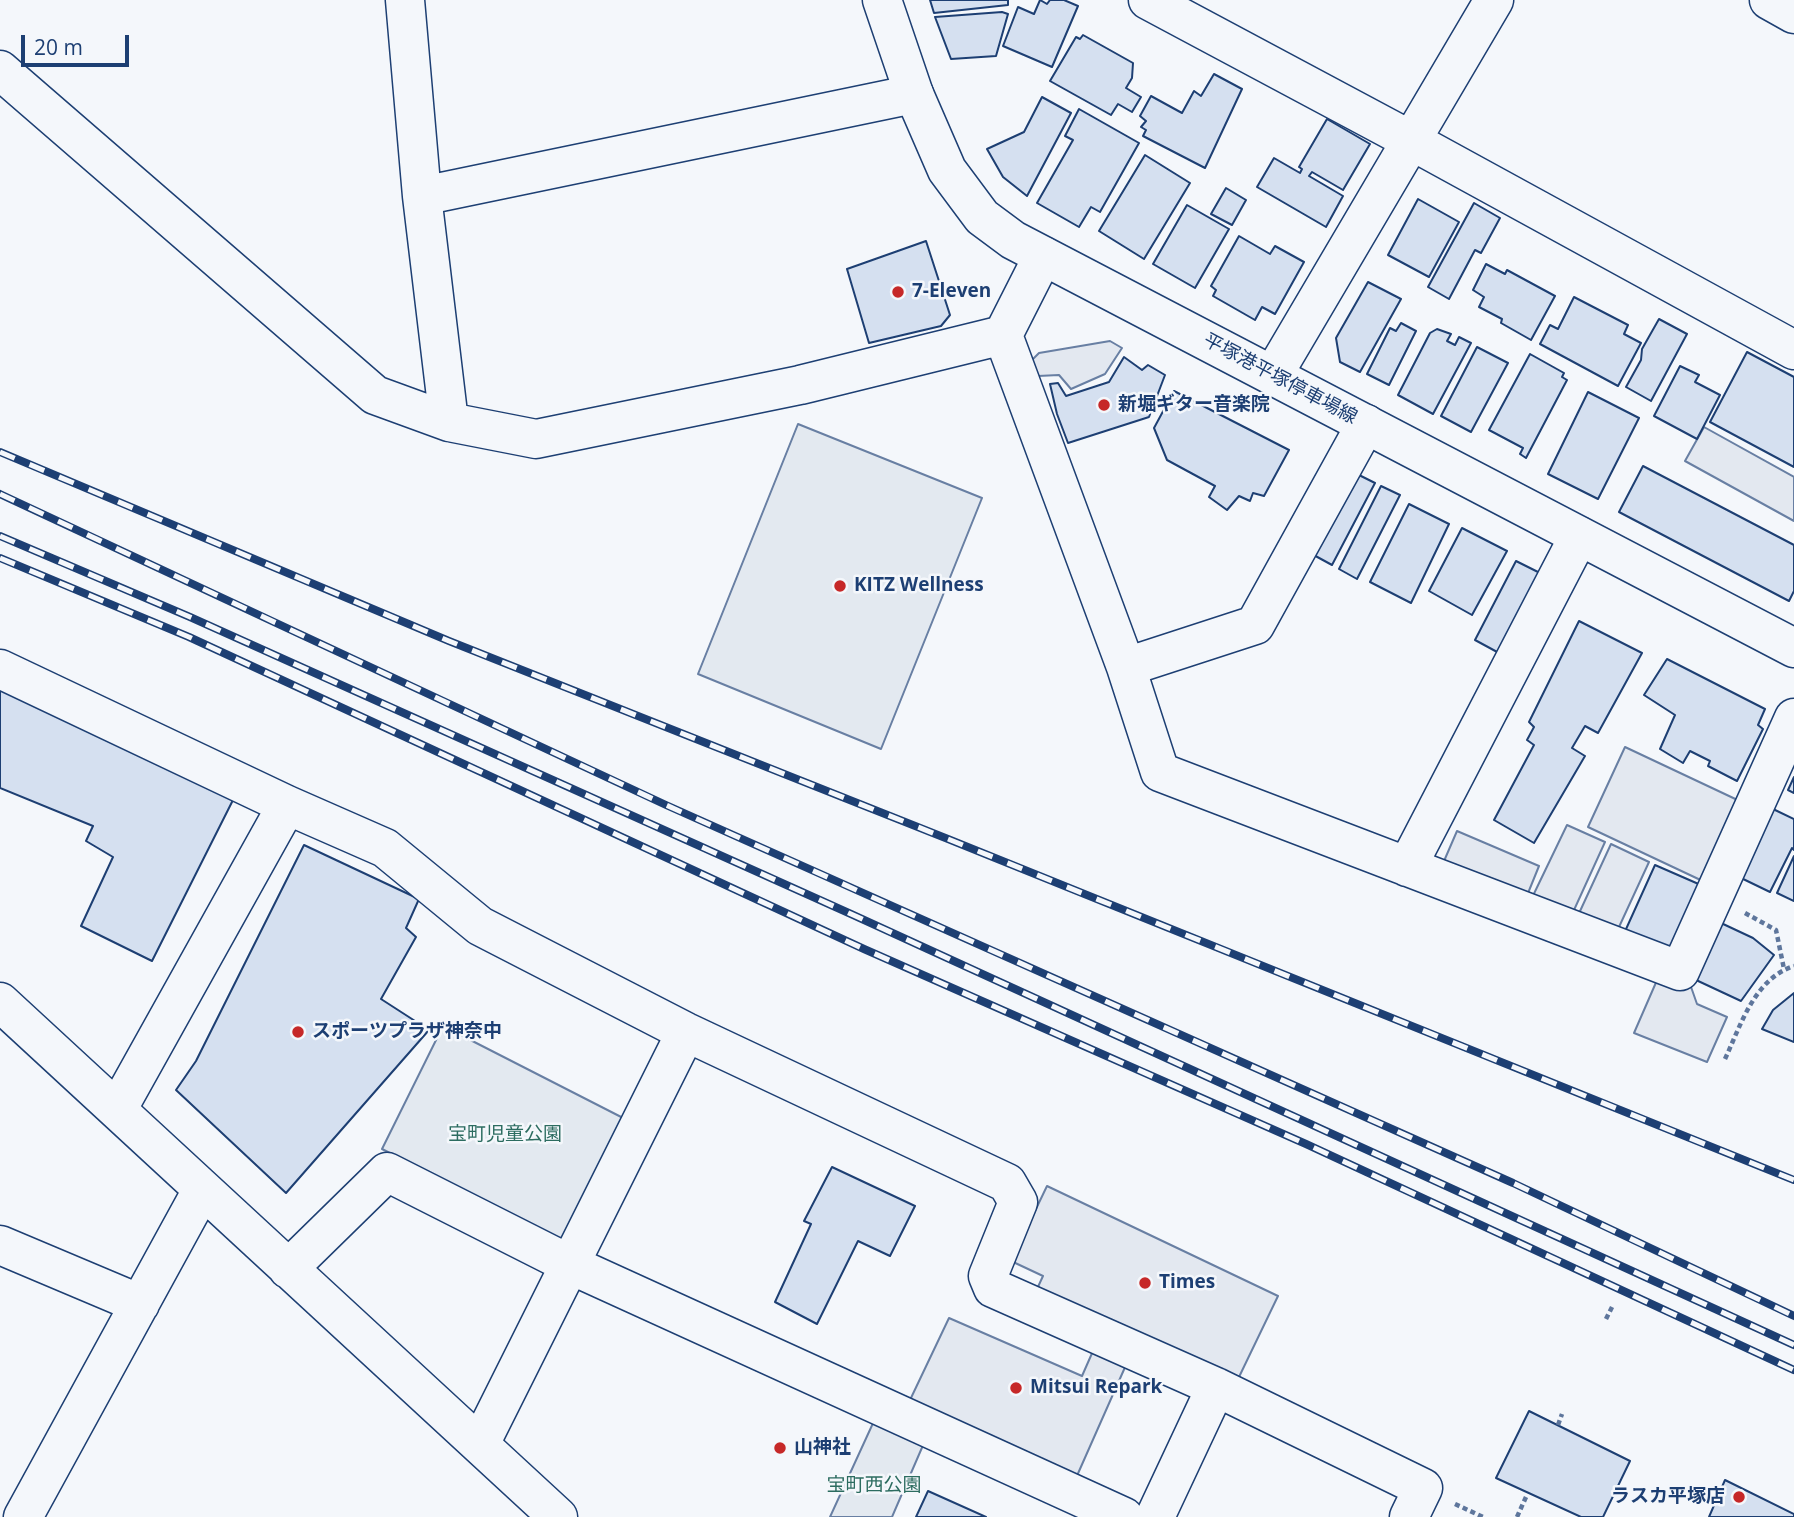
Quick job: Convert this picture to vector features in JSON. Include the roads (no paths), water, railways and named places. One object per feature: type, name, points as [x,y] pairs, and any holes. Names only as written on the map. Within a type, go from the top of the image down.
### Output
[{"type":"street","points":[[405,0],[422,196],[449,422]]},
{"type":"street","name":"平塚港平塚停車場線","points":[[882,0],[914,94],[947,170],[982,217],[1013,240],[1794,648]]},
{"type":"street","points":[[1148,0],[1794,350]]},
{"type":"street","points":[[1273,375],[1494,0]]},
{"type":"street","points":[[1769,0],[1794,14]]},
{"type":"street","points":[[0,70],[375,395],[449,422],[536,439],[800,385],[1003,335]]},
{"type":"street","points":[[422,196],[914,94]]},
{"type":"street","points":[[1043,256],[1003,335],[1126,667],[1160,772],[1679,971],[1794,718]]},
{"type":"street","points":[[1126,667],[1255,625],[1366,424]]},
{"type":"street","points":[[1407,867],[1579,536]]},
{"type":"street","points":[[0,669],[287,805],[385,848],[481,926],[686,1032],[1007,1183],[1018,1202],[988,1276],[993,1288],[1216,1387],[1423,1488],[1409,1517]]},
{"type":"street","points":[[117,1110],[287,805]]},
{"type":"street","points":[[0,1002],[558,1517]]},
{"type":"street","points":[[480,1444],[686,1032]]},
{"type":"street","points":[[288,1269],[387,1172],[571,1265],[1124,1517]]},
{"type":"street","points":[[23,1517],[202,1190]]},
{"type":"street","points":[[0,1245],[140,1304]]},
{"type":"street","points":[[1155,1517],[1216,1387]]},
{"type":"railway","points":[[0,452],[449,641],[1794,1180]]},
{"type":"railway","points":[[0,494],[666,805],[1513,1183],[1794,1316]]},
{"type":"railway","points":[[0,536],[190,617],[851,914],[1794,1345]]},
{"type":"railway","points":[[0,558],[189,637],[864,949],[1306,1144],[1794,1370]]},
{"type":"place","name":"7-Eleven","points":[[898,292]]},
{"type":"place","name":"新堀ギター音楽院","points":[[1104,405]]},
{"type":"place","name":"KITZ Wellness","points":[[840,586]]},
{"type":"place","name":"スポーツプラザ神奈中","points":[[298,1032]]},
{"type":"place","name":"Times","points":[[1145,1283]]},
{"type":"place","name":"Mitsui Repark","points":[[1016,1388]]},
{"type":"place","name":"山神社","points":[[780,1448]]},
{"type":"place","name":"ラスカ平塚店","points":[[1739,1497]]},
{"type":"park label","name":"宝町児童公園","points":[[505,1135]]},
{"type":"park label","name":"宝町西公園","points":[[874,1486]]}]
